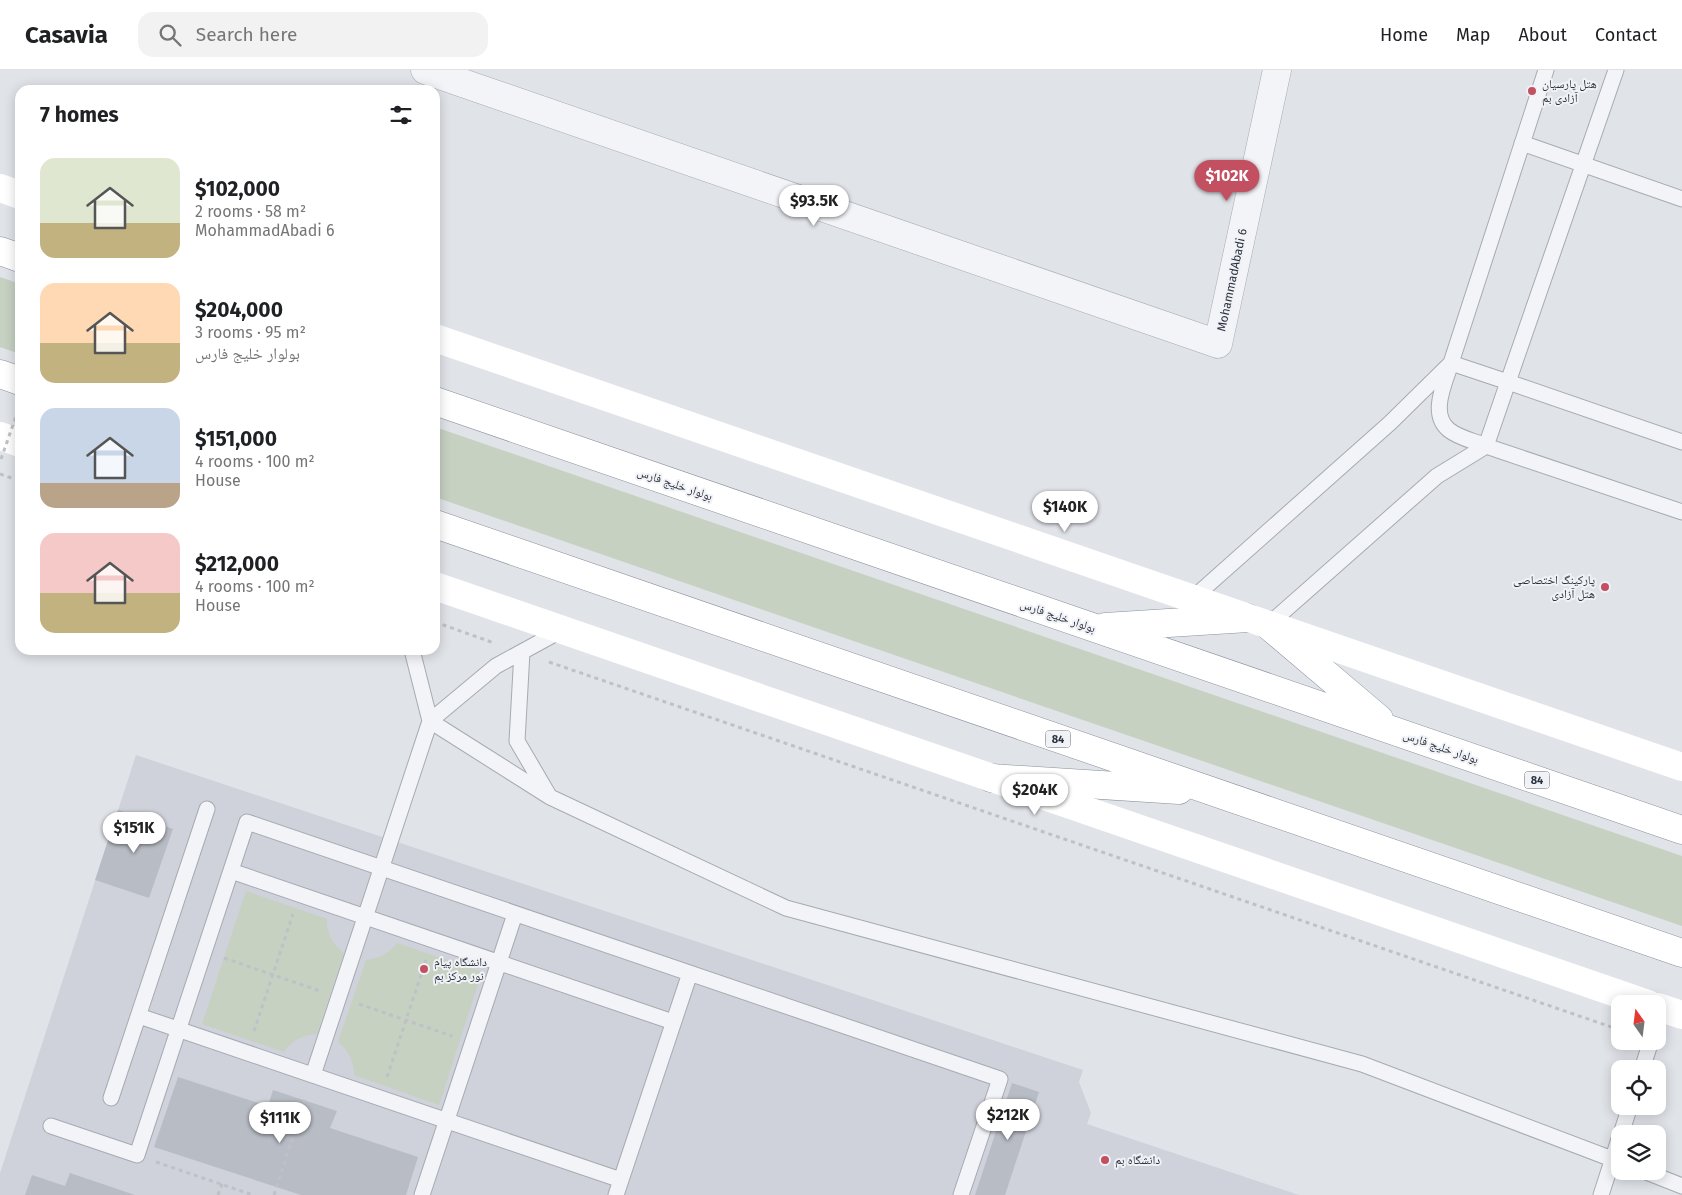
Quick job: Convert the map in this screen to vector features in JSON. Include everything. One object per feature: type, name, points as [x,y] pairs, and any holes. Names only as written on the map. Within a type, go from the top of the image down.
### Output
[{"type":"main road","points":[[0,188],[15,193]]},
{"type":"main road","points":[[0,251],[15,256]]},
{"type":"main road","points":[[440,340],[1682,767]]},
{"type":"main road","points":[[0,374],[15,379]]},
{"type":"main road","name":"بولوار خلیج فارس","points":[[440,403],[1682,830]]},
{"type":"main road","name":"84","points":[[440,526],[1682,953]]},
{"type":"main road","points":[[440,588],[1615,995]]},
{"type":"main road","points":[[1092,627],[1258,622],[1391,730]]},
{"type":"main road","points":[[991,778],[1215,792]]},
{"type":"street","name":"MohammadAbadi 6","points":[[425,70],[1218,344],[1277,70]]},
{"type":"lane","points":[[1546,70],[1451,363],[1438,408],[1441,420],[1448,430],[1458,436],[1682,512]]},
{"type":"lane","points":[[1258,622],[1437,476],[1486,446],[1616,70]]},
{"type":"lane","points":[[1522,144],[1682,198]]},
{"type":"lane","points":[[1451,363],[1682,442]]},
{"type":"lane","points":[[1192,599],[1390,424],[1451,363]]},
{"type":"lane","points":[[313,1075],[430,721],[496,666],[562,630]]},
{"type":"lane","points":[[522,652],[517,741],[550,797]]},
{"type":"lane","points":[[413,655],[430,721],[550,797],[786,908],[1362,1064],[1611,1159]]},
{"type":"lane","points":[[111,1098],[207,809]]},
{"type":"lane","points":[[51,1126],[137,1155],[247,822],[1000,1079],[961,1195]]},
{"type":"lane","points":[[231,871],[673,1022]]},
{"type":"lane","points":[[422,1195],[515,914]]},
{"type":"lane","points":[[139,1016],[446,1121],[618,1188],[690,973]]},
{"type":"lane","points":[[1600,1195],[1611,1172]]},
{"type":"lane","points":[[1666,1180],[1682,1186]]},
{"type":"path","points":[[7,446],[15,421]]},
{"type":"path","points":[[0,474],[15,479]]},
{"type":"path","points":[[440,624],[1611,1027]]},
{"type":"path","points":[[247,1053],[299,894]]},
{"type":"path","points":[[380,1098],[433,940]]},
{"type":"path","points":[[274,1195],[305,1100]]},
{"type":"path","points":[[137,1155],[252,1195]]},
{"type":"path","points":[[218,1195],[222,1184]]},
{"type":"shaded area","name":"دانشگاه پیام نور مرکز بم","points":[[136,755],[1083,1070],[1079,1082],[1091,1113],[1087,1124],[1299,1195],[0,1195],[0,1173]]},
{"type":"green space","points":[[0,277],[15,282],[15,352],[0,347]]},
{"type":"green space","points":[[440,429],[1682,856],[1682,926],[440,499]]},
{"type":"green space","points":[[246,891],[327,919],[331,938],[344,953],[317,1034],[298,1039],[284,1052],[202,1024]]},
{"type":"green space","points":[[397,943],[482,972],[439,1105],[354,1075],[350,1057],[338,1042],[366,960],[383,955]]},
{"type":"building","points":[[118,810],[173,829],[149,898],[95,880]]},
{"type":"building","points":[[178,1077],[268,1106],[273,1090],[337,1111],[330,1128],[418,1157],[406,1195],[301,1195],[154,1147]]},
{"type":"building","points":[[1012,1083],[1039,1092],[1005,1195],[975,1195]]},
{"type":"building","points":[[70,1173],[135,1195],[25,1195],[32,1175],[65,1186]]},
{"type":"place","name":"هتل پارسیان آزادی بم","points":[[1532,91]]},
{"type":"place","name":"پارکینگ اختصاصی هتل آزادی","points":[[1605,587]]},
{"type":"place","name":"دانشگاه پیام نور مرکز بم","points":[[424,969]]},
{"type":"place","name":"دانشگاه بم","points":[[1105,1160]]}]
